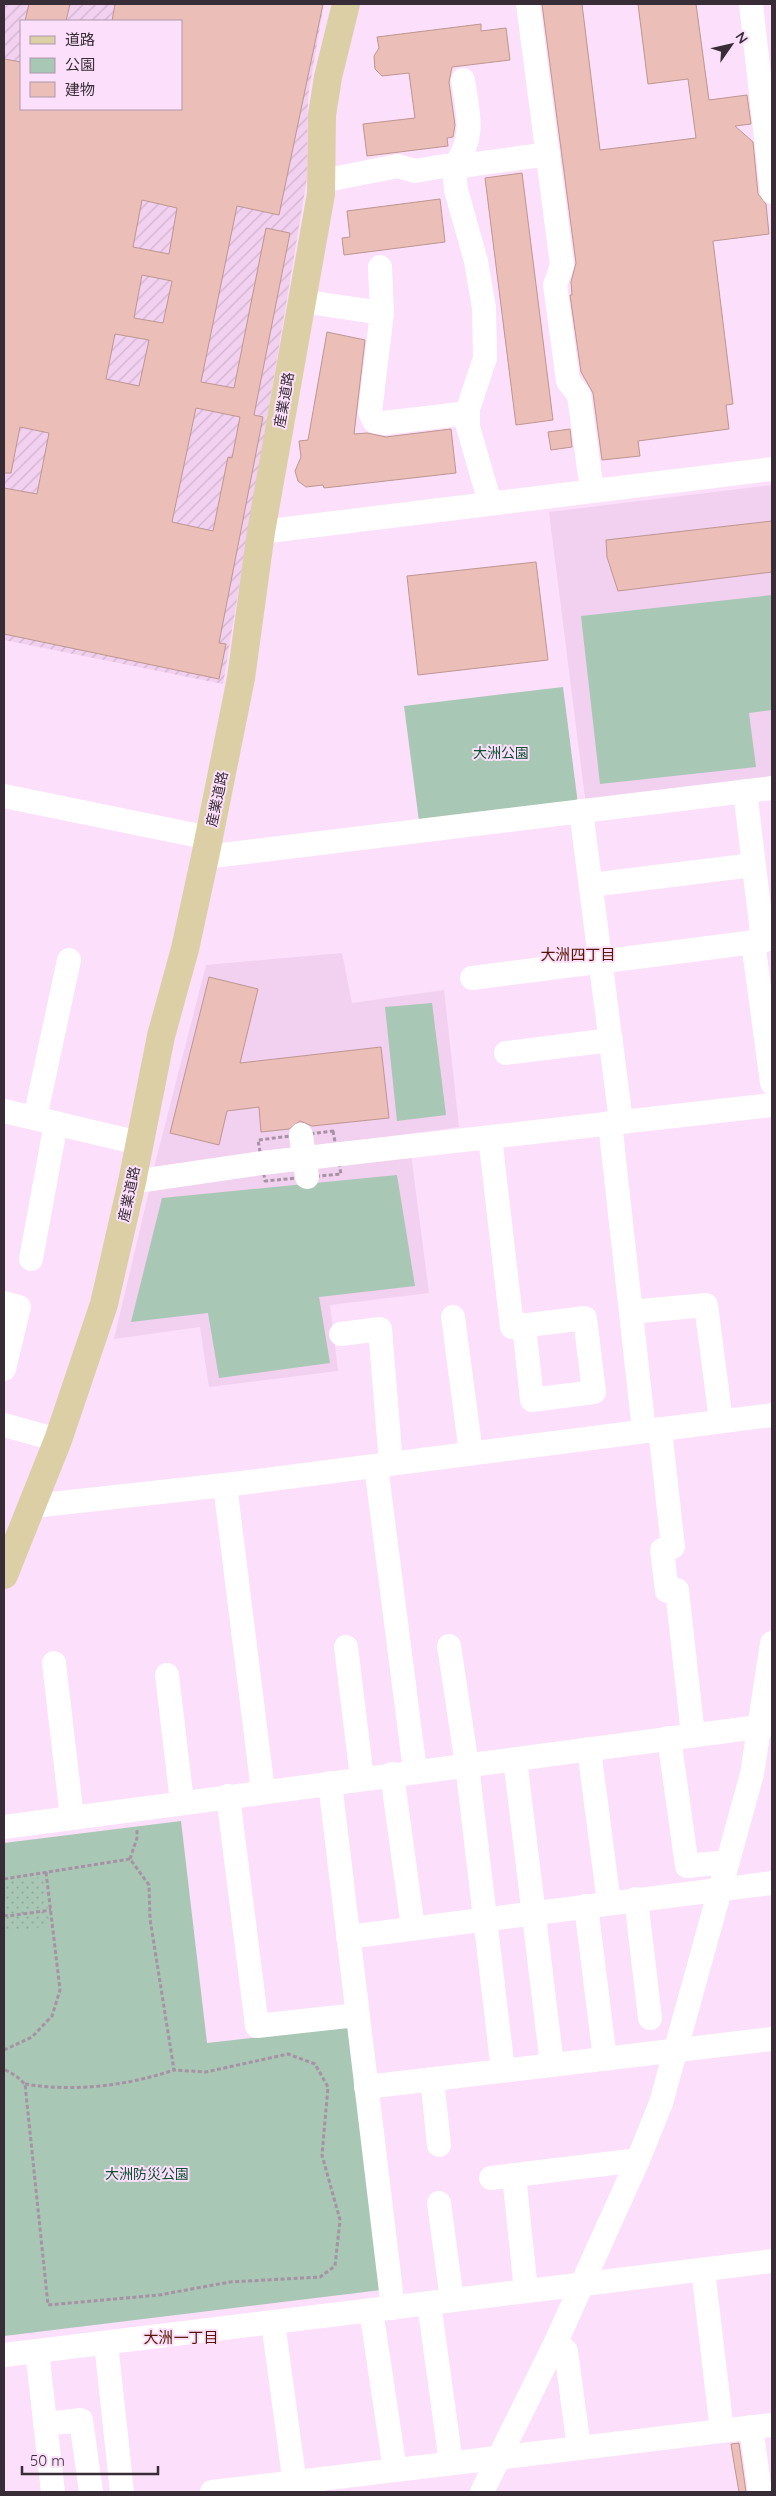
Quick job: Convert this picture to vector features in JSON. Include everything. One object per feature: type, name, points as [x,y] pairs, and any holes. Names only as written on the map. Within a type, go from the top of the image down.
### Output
[{"type":"main road","name":"産業道路","points":[[4,1576],[58,1440],[104,1304],[132,1182],[161,1036],[185,949],[241,678],[261,532],[322,181],[322,115],[328,77],[346,4]]},
{"type":"street","points":[[528,4],[562,265],[555,285],[568,381],[579,395],[592,491]]},
{"type":"street","points":[[751,4],[772,192]]},
{"type":"street","points":[[463,80],[468,113],[468,142],[464,153],[454,166],[456,190],[481,281],[486,336],[481,376],[474,389],[468,413],[468,427],[490,503]]},
{"type":"street","points":[[322,181],[398,166],[415,171],[548,154]]},
{"type":"street","points":[[380,267],[382,313],[370,412],[374,421],[384,423],[468,413]]},
{"type":"street","points":[[301,302],[382,313]]},
{"type":"street","points":[[261,532],[772,469]]},
{"type":"street","points":[[4,796],[207,847],[581,812],[772,788]]},
{"type":"street","points":[[472,978],[600,960],[763,941],[745,791]]},
{"type":"street","points":[[581,812],[611,1040],[631,1312],[673,1547],[662,1550],[667,1591],[677,1590],[693,1735]]},
{"type":"street","points":[[591,885],[754,865]]},
{"type":"street","points":[[753,942],[772,1083]]},
{"type":"street","points":[[31,1259],[46,1121],[69,960]]},
{"type":"street","points":[[506,1053],[611,1040]]},
{"type":"street","points":[[132,1182],[262,1163],[772,1105]]},
{"type":"street","points":[[4,1111],[139,1142]]},
{"type":"street","points":[[301,1135],[307,1177]]},
{"type":"street","points":[[490,1137],[512,1327],[524,1325]]},
{"type":"street","points":[[4,1304],[18,1307],[4,1369]]},
{"type":"street","points":[[631,1312],[706,1305],[721,1422]]},
{"type":"street","points":[[453,1317],[472,1454]]},
{"type":"street","points":[[340,1334],[380,1329],[384,1465],[415,1771]]},
{"type":"street","points":[[33,1506],[225,1485],[772,1415]]},
{"type":"street","points":[[4,1425],[58,1440]]},
{"type":"street","points":[[225,1485],[263,1791]]},
{"type":"street","points":[[482,2492],[556,2342],[638,2160],[661,2104],[766,1726],[772,1643]]},
{"type":"street","points":[[449,1646],[467,1765],[503,2071]]},
{"type":"street","points":[[346,1647],[362,1778]]},
{"type":"street","points":[[54,1663],[72,1818]]},
{"type":"street","points":[[167,1675],[182,1802]]},
{"type":"street","points":[[4,1827],[263,1791],[766,1726]]},
{"type":"street","points":[[669,1738],[687,1866],[728,1862]]},
{"type":"street","points":[[589,1749],[606,2059]]},
{"type":"street","points":[[515,1759],[552,2065]]},
{"type":"street","points":[[392,1774],[413,1928]]},
{"type":"street","points":[[330,1783],[366,2087],[395,2470]]},
{"type":"street","points":[[228,1796],[257,2026],[358,2015]]},
{"type":"street","points":[[348,1937],[772,1883]]},
{"type":"street","points":[[636,1899],[650,2018]]},
{"type":"street","points":[[366,2087],[772,2039]]},
{"type":"street","points":[[432,2079],[439,2145]]},
{"type":"street","points":[[526,2291],[503,2176],[638,2160]]},
{"type":"street","points":[[439,2203],[452,2300]]},
{"type":"street","points":[[4,2355],[772,2262]]},
{"type":"street","points":[[703,2270],[722,2431]]},
{"type":"street","points":[[429,2303],[451,2463]]},
{"type":"street","points":[[273,2322],[295,2487]]},
{"type":"street","points":[[556,2342],[566,2351],[579,2448]]},
{"type":"street","points":[[106,2343],[122,2492]]},
{"type":"street","points":[[37,2351],[53,2492]]},
{"type":"street","points":[[45,2424],[81,2420],[91,2492]]},
{"type":"street","points":[[212,2492],[369,2483],[395,2470],[762,2426],[760,2492]]},
{"type":"path","points":[[130,1859],[137,1838],[136,1808]]},
{"type":"path","points":[[4,1880],[130,1859]]},
{"type":"path","points":[[130,1859],[149,1885],[150,1919],[174,2070]]},
{"type":"path","points":[[4,2050],[32,2037],[52,2016],[60,1990],[46,1872]]},
{"type":"path","points":[[4,1915],[50,1910]]},
{"type":"path","points":[[4,2069],[25,2084],[55,2089],[146,2079],[174,2070],[206,2072],[288,2054],[315,2064],[328,2087],[322,2155],[340,2220],[335,2266],[320,2277],[230,2282],[160,2295],[48,2305],[25,2084]]},
{"type":"shaded area","points":[[4,4],[324,4],[308,96],[307,178],[223,684],[4,640]]},
{"type":"shaded area","points":[[772,485],[772,782],[586,805],[549,512]]},
{"type":"shaded area","points":[[342,953],[352,1003],[444,990],[459,1127],[154,1168],[206,965]]},
{"type":"shaded area","points":[[411,1154],[429,1293],[330,1305],[338,1371],[209,1387],[200,1327],[114,1339],[150,1187]]},
{"type":"green space","points":[[772,595],[772,710],[749,713],[756,767],[600,784],[581,616]]},
{"type":"green space","name":"大洲公園","points":[[563,687],[578,804],[419,821],[404,706]]},
{"type":"green space","points":[[432,1003],[446,1115],[397,1121],[385,1007]]},
{"type":"green space","points":[[397,1175],[415,1286],[319,1297],[330,1363],[219,1378],[208,1313],[131,1322],[162,1198]]},
{"type":"green space","name":"大洲防災公園","points":[[181,1821],[207,2043],[348,2027],[381,2290],[4,2336],[4,1843]]},
{"type":"green space","points":[[43,1877],[50,1926],[4,1932],[4,1882]]},
{"type":"building","points":[[29,4],[70,4],[66,20],[25,20]]},
{"type":"building","points":[[115,4],[323,4],[279,215],[237,206],[201,382],[234,388],[266,228],[290,233],[254,415],[263,417],[219,643],[226,644],[219,679],[4,634],[4,488],[37,494],[49,433],[20,427],[11,473],[4,473],[4,59],[20,62],[20,110],[182,110],[182,20],[112,20]],"holes":[[[142,200],[177,208],[169,254],[133,247]],[[142,275],[172,281],[163,323],[134,318]],[[115,334],[149,340],[139,386],[106,379]],[[196,408],[240,417],[232,458],[228,457],[213,531],[172,522]]]},
{"type":"building","points":[[542,4],[582,4],[600,150],[696,138],[688,79],[648,84],[638,4],[696,4],[709,100],[747,95],[751,124],[735,126],[753,142],[758,194],[766,204],[769,234],[713,241],[733,404],[726,405],[729,429],[638,441],[640,456],[602,460],[593,393],[581,372],[570,295],[572,295],[571,282],[576,263]]},
{"type":"building","points":[[481,24],[481,31],[506,28],[510,60],[452,67],[449,82],[455,125],[453,137],[447,138],[448,146],[367,156],[363,124],[415,118],[409,73],[382,76],[375,69],[374,56],[379,48],[377,37]]},
{"type":"building","points":[[522,173],[553,420],[516,425],[485,178]]},
{"type":"building","points":[[440,199],[445,242],[344,255],[342,238],[350,237],[347,211]]},
{"type":"building","points":[[327,332],[365,340],[354,434],[367,433],[386,437],[451,429],[456,473],[324,488],[323,485],[306,487],[298,481],[295,471],[301,457],[299,441],[308,440]]},
{"type":"building","points":[[570,429],[572,447],[551,450],[548,432]]},
{"type":"building","points":[[772,521],[772,572],[618,591],[607,557],[606,540]]},
{"type":"building","points":[[536,562],[548,660],[418,675],[407,576]]},
{"type":"building","points":[[209,977],[258,989],[240,1063],[381,1047],[389,1118],[312,1126],[300,1121],[289,1129],[261,1132],[259,1107],[227,1111],[219,1145],[170,1133]]},
{"type":"building","points":[[739,2443],[746,2492],[739,2492],[731,2444]]},
{"type":"district","name":"大洲四丁目","points":[[578,954]]},
{"type":"district","name":"大洲一丁目","points":[[181,2337]]}]
